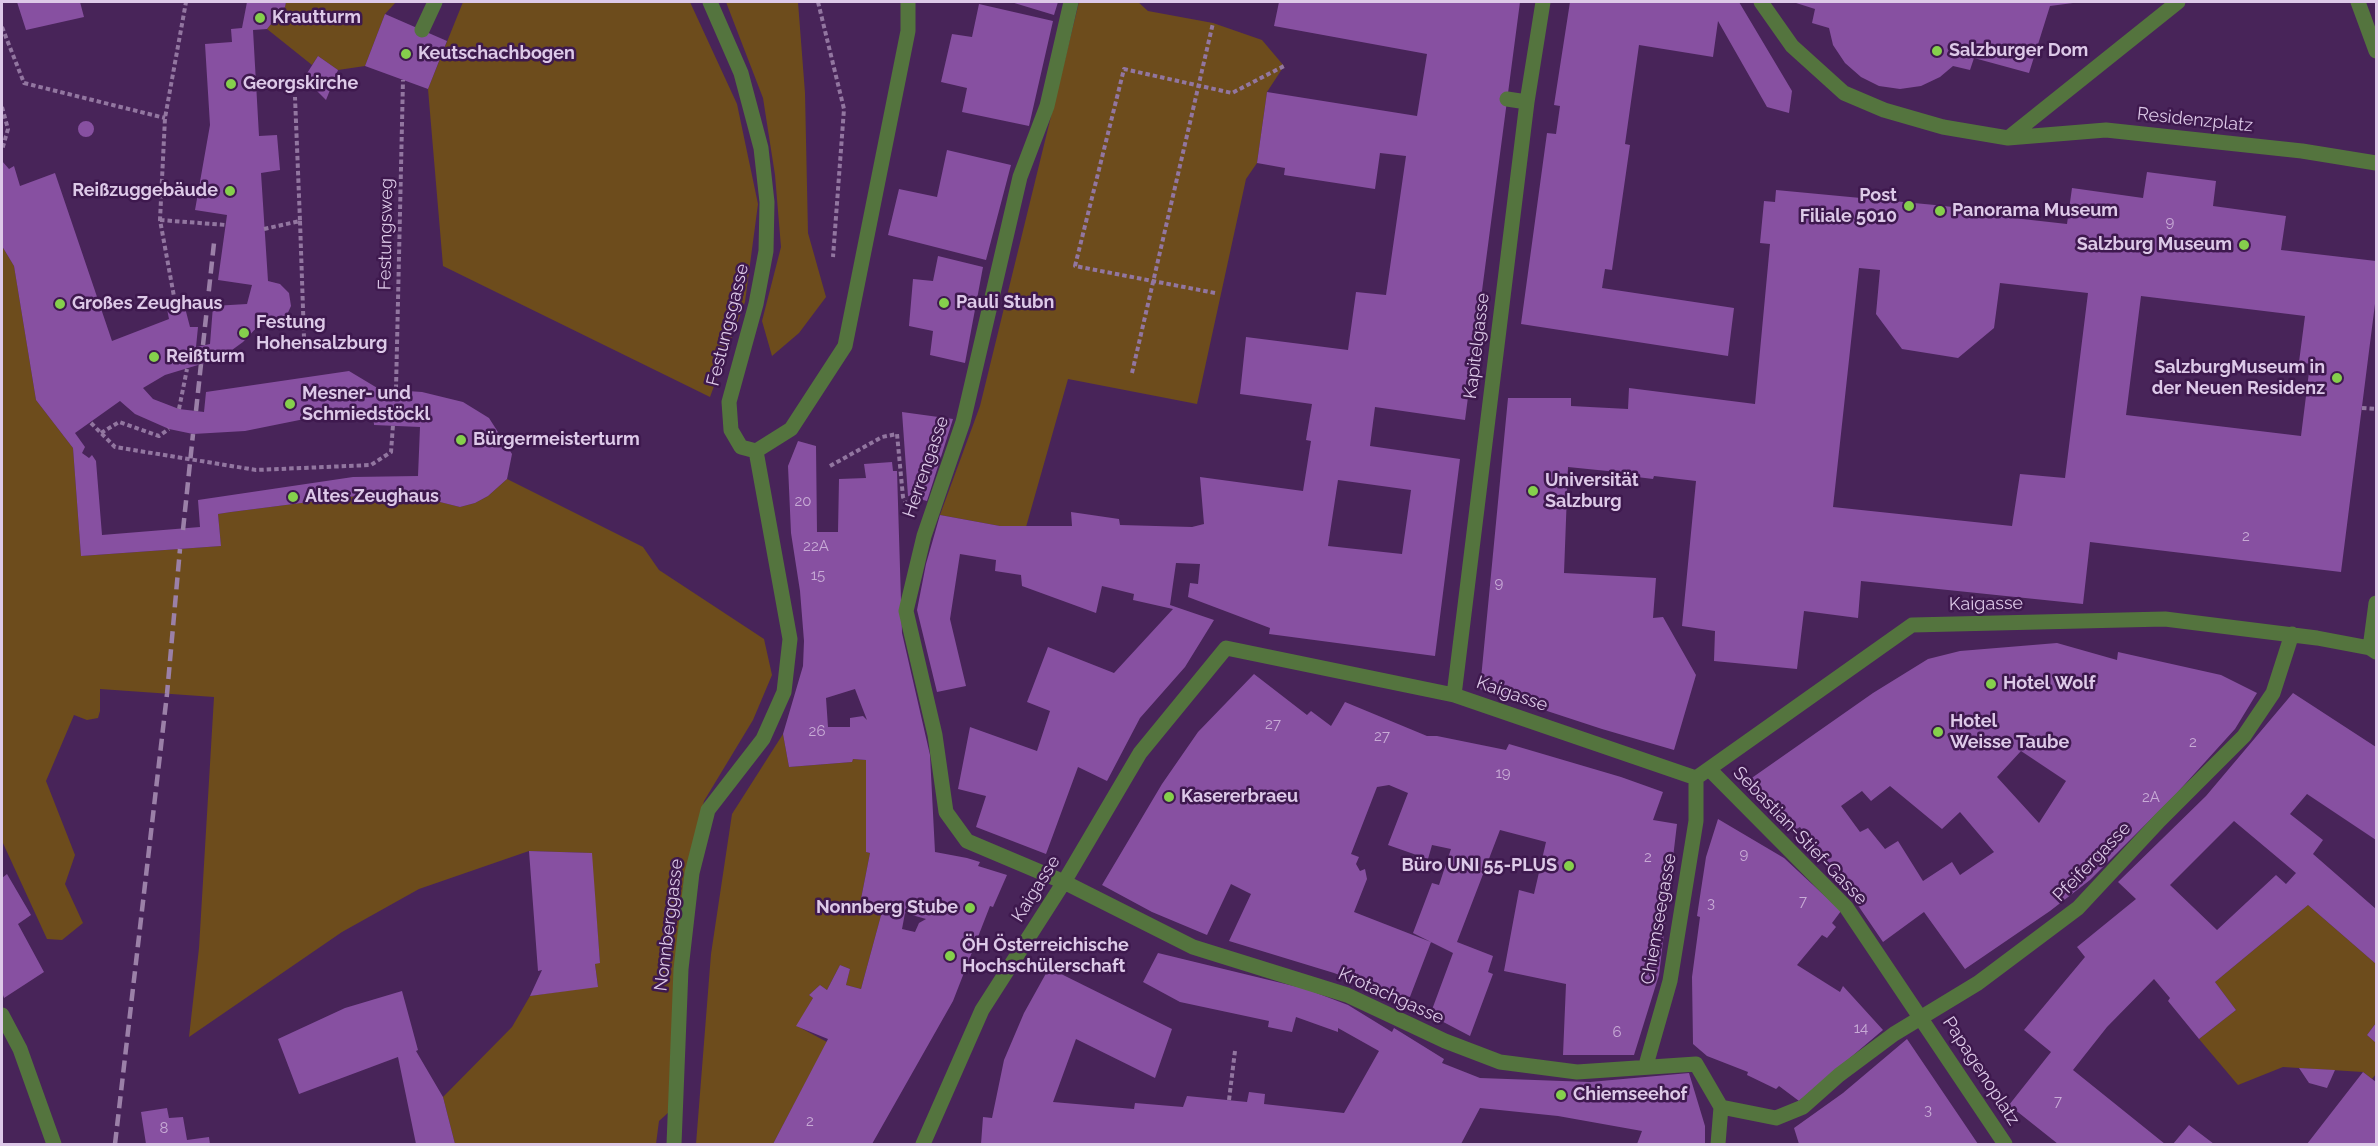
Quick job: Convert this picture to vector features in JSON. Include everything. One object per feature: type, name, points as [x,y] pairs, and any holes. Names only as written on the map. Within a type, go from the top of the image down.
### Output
[{"type":"street","points":[[422,30],[435,2]]},
{"type":"street","name":"Festungsgasse","points":[[710,2],[741,73],[760,148],[767,202],[766,251],[756,304],[729,402],[731,430],[741,447],[756,451]]},
{"type":"street","points":[[756,451],[791,429],[845,346],[908,31],[908,2]]},
{"type":"street","name":"Herrengasse","points":[[1064,882],[967,841],[946,812],[935,735],[906,611],[924,536],[963,422],[1020,177],[1047,106],[1071,2]]},
{"type":"street","name":"Kapitelgasse","points":[[1454,695],[1527,102],[1543,2]]},
{"type":"street","name":"Residenzplatz","points":[[1761,2],[1792,46],[1844,93],[1884,110],[1943,127],[2008,138],[2106,130],[2302,151],[2376,163]]},
{"type":"street","points":[[2008,138],[2178,2]]},
{"type":"street","points":[[2358,2],[2376,51]]},
{"type":"street","points":[[1507,99],[1527,102]]},
{"type":"street","name":"Nonnberggasse","points":[[674,1144],[681,969],[692,873],[708,810],[763,739],[784,692],[790,639],[756,451]]},
{"type":"street","points":[[2373,650],[2376,603]]},
{"type":"street","name":"Kaigasse","points":[[923,1144],[982,1010],[1064,882],[1140,753],[1226,648],[1454,695],[1703,774],[1912,625],[2165,619],[2292,634],[2373,650]]},
{"type":"street","name":"Pfeifergasse","points":[[1721,1107],[1776,1118],[1803,1107],[1839,1075],[1894,1035],[1978,983],[2078,908],[2244,736],[2273,693],[2292,634]]},
{"type":"street","name":"Sebastian-Stief-Gasse","points":[[1703,774],[1846,907],[1923,1018]]},
{"type":"street","name":"Chiemseegasse","points":[[1646,1065],[1670,981],[1703,774]]},
{"type":"street","name":"Krotachgasse","points":[[1064,882],[1193,947],[1347,995],[1445,1041],[1500,1062],[1577,1072],[1646,1065],[1696,1064],[1721,1107]]},
{"type":"street","points":[[2,1015],[20,1049],[54,1144]]},
{"type":"street","name":"Papagenoplatz","points":[[1923,1018],[2006,1144]]},
{"type":"street","points":[[1718,1144],[1721,1107]]},
{"type":"path","points":[[175,302],[160,220],[165,118],[186,2]]},
{"type":"path","points":[[818,2],[844,109],[832,262]]},
{"type":"path","points":[[1132,373],[1196,84],[1213,23]]},
{"type":"path","points":[[2,27],[24,83],[165,118]]},
{"type":"path","points":[[1215,293],[1075,266],[1124,69],[1233,93],[1284,66]]},
{"type":"path","name":"Festungsweg","points":[[396,389],[403,80]]},
{"type":"path","points":[[295,97],[304,338]]},
{"type":"path","points":[[2,107],[8,129],[2,150]]},
{"type":"path","points":[[160,220],[226,225]]},
{"type":"path","points":[[264,229],[300,221]]},
{"type":"path","points":[[179,409],[187,369]]},
{"type":"path","points":[[2362,408],[2376,409]]},
{"type":"path","points":[[101,433],[119,422],[159,436],[169,429]]},
{"type":"path","points":[[91,423],[115,447],[256,470],[370,465],[391,452],[393,425]]},
{"type":"path","points":[[830,466],[882,437],[897,434],[903,497]]},
{"type":"path","points":[[1229,1100],[1234,1051]]},
{"type":"shaded area","points":[[286,2],[396,2],[385,14],[365,66],[338,70],[318,56],[312,65],[267,29],[285,7]]},
{"type":"shaded area","points":[[463,2],[690,2],[737,104],[758,204],[745,302],[710,397],[443,266],[428,89]]},
{"type":"shaded area","points":[[726,2],[798,2],[805,93],[808,233],[826,297],[799,333],[772,356],[762,321],[781,247],[775,175],[763,98]]},
{"type":"shaded area","points":[[1079,2],[1138,2],[1148,11],[1213,23],[1262,40],[1284,66],[1267,92],[1257,163],[1246,179],[1197,404],[1068,379],[1026,527],[1000,526],[940,515],[980,406]]},
{"type":"shaded area","points":[[2,246],[14,266],[36,400],[73,448],[81,556],[221,546],[218,514],[231,512],[372,494],[429,493],[436,501],[460,507],[488,496],[507,479],[643,547],[659,570],[764,639],[772,675],[753,720],[704,801],[685,881],[669,1112],[659,1121],[656,1144],[455,1144],[443,1097],[512,1027],[530,996],[598,986],[595,964],[600,962],[591,853],[529,851],[419,889],[342,932],[189,1037],[199,948],[214,697],[100,689],[98,718],[87,720],[74,715],[46,781],[75,855],[65,884],[83,923],[62,940],[47,939],[2,841]]},
{"type":"shaded area","points":[[783,734],[789,767],[852,762],[853,759],[866,760],[866,852],[870,853],[860,904],[883,908],[861,989],[846,985],[850,969],[840,965],[827,990],[820,985],[809,995],[813,998],[797,1026],[827,1042],[773,1144],[696,1144],[711,954],[732,814]]},
{"type":"shaded area","points":[[2308,905],[2376,964],[2376,1023],[2367,1035],[2376,1043],[2376,1074],[2372,1079],[2363,1072],[2283,1067],[2238,1085],[2199,1039],[2236,1010],[2215,982]]},
{"type":"building","points":[[17,2],[80,2],[84,17],[26,30]]},
{"type":"building","points":[[247,2],[286,2],[285,7],[267,29],[253,30],[259,136],[277,135],[280,170],[261,173],[268,281],[280,284],[289,293],[291,306],[285,319],[272,326],[260,324],[243,342],[221,358],[165,375],[143,388],[153,399],[179,409],[204,412],[206,392],[349,371],[379,389],[422,392],[463,402],[489,418],[512,454],[507,479],[488,496],[460,507],[436,501],[429,493],[372,494],[231,512],[218,514],[221,546],[81,556],[73,448],[36,400],[14,266],[2,246],[2,161],[9,169],[14,166],[20,186],[55,173],[112,341],[169,319],[166,304],[183,300],[190,327],[198,327],[196,347],[210,344],[213,306],[247,304],[252,285],[218,280],[227,215],[195,210],[210,125],[205,44],[232,42],[231,29],[242,28]],"holes":[[[120,401],[135,414],[169,429],[193,434],[245,431],[359,408],[373,410],[374,425],[420,427],[418,476],[353,477],[198,500],[200,527],[102,535],[96,461],[92,455],[89,458],[82,453],[85,447],[75,433]]]},
{"type":"building","points":[[1011,2],[1058,2],[1054,15]]},
{"type":"building","points":[[1279,2],[1520,2],[1465,420],[1375,407],[1370,446],[1460,459],[1435,656],[1269,634],[1270,628],[1188,597],[1190,583],[1198,584],[1200,564],[1176,563],[1170,605],[1214,620],[1185,667],[1140,718],[1107,781],[1078,767],[1046,854],[976,827],[986,796],[958,789],[970,727],[1037,751],[1050,711],[1027,702],[1048,647],[1114,673],[1173,609],[1133,600],[1134,594],[1102,586],[1096,613],[1022,586],[1021,575],[995,571],[996,560],[960,554],[950,619],[966,686],[937,692],[917,610],[926,564],[940,515],[1000,526],[1072,526],[1071,512],[1119,519],[1120,525],[1192,527],[1204,524],[1200,477],[1303,491],[1311,441],[1306,440],[1312,404],[1240,394],[1246,337],[1348,350],[1356,292],[1386,295],[1406,156],[1380,153],[1375,189],[1284,175],[1285,168],[1257,163],[1267,92],[1417,116],[1427,54],[1274,26]],"holes":[[[1338,480],[1411,490],[1402,554],[1328,546]]]},
{"type":"building","points":[[1570,2],[1739,2],[1792,91],[1789,113],[1767,107],[1718,21],[1713,57],[1639,45],[1625,144],[1630,145],[1612,270],[1605,269],[1602,288],[1734,308],[1728,356],[1521,324],[1547,133],[1556,134],[1560,106],[1554,105]]},
{"type":"building","name":"Salzburger Dom","points":[[1793,2],[2073,3],[2050,6],[2029,73],[1974,58],[1970,70],[1953,66],[1940,77],[1921,86],[1900,89],[1879,86],[1861,77],[1845,63],[1833,45],[1829,28],[1812,23],[1815,9]]},
{"type":"building","points":[[979,4],[1053,21],[1029,126],[962,112],[967,88],[941,82],[952,34],[972,37]]},
{"type":"building","name":"Keutschachbogen","points":[[385,14],[447,41],[428,89],[365,66]]},
{"type":"building","points":[[318,56],[338,70],[326,100],[304,78]]},
{"type":"building","points":[[83,121],[89,121],[94,129],[92,135],[83,137],[78,132],[78,126]]},
{"type":"building","points":[[947,150],[1011,165],[986,260],[888,235],[899,189],[937,197]]},
{"type":"building","points":[[2147,172],[2216,181],[2213,206],[2286,216],[2281,250],[2376,261],[2376,296],[2341,572],[2090,542],[2083,604],[1861,581],[1858,618],[1804,611],[1797,669],[1714,661],[1715,631],[1682,626],[1696,481],[1654,476],[1653,479],[1637,477],[1637,474],[1568,467],[1564,573],[1656,578],[1653,618],[1663,617],[1696,675],[1674,750],[1480,689],[1508,398],[1571,398],[1571,406],[1628,409],[1629,388],[1755,404],[1770,244],[1760,243],[1764,201],[1775,202],[1776,190],[1961,208],[1960,212],[2067,224],[2072,188],[2143,198]],"holes":[[[1859,268],[1880,270],[1876,314],[1902,349],[1958,358],[1994,328],[2000,283],[2088,293],[2065,478],[2020,474],[2012,526],[1833,507]],[[2141,296],[2305,316],[2299,362],[2310,364],[2301,436],[2126,415]]]},
{"type":"building","name":"Pauli Stubn","points":[[938,256],[983,267],[965,363],[930,355],[933,331],[909,326],[913,279],[933,281]]},
{"type":"building","points":[[902,412],[953,419],[927,501],[908,496]]},
{"type":"building","points":[[798,441],[816,446],[817,532],[838,532],[839,479],[866,478],[864,464],[892,462],[893,471],[897,471],[902,633],[930,755],[935,852],[980,862],[978,866],[1007,875],[993,907],[990,906],[953,1001],[872,1144],[773,1144],[828,1039],[796,1026],[813,998],[809,995],[820,985],[827,990],[840,965],[850,969],[846,985],[861,989],[883,908],[860,904],[870,853],[866,852],[866,760],[853,759],[852,762],[789,767],[783,734],[803,666],[804,641],[800,591],[791,533],[788,466]],"holes":[[[855,689],[867,720],[863,716],[850,718],[850,727],[828,727],[826,698]],[[905,913],[926,919],[919,923],[915,932],[902,929]]]},
{"type":"building","points":[[2057,643],[2117,660],[2118,652],[2221,675],[2257,693],[2235,729],[2176,794],[2090,880],[2050,911],[1965,969],[1924,912],[1883,942],[1829,863],[1826,865],[1800,827],[1789,833],[1746,782],[1873,693],[1928,659],[1960,651]],"holes":[[[2021,751],[2066,781],[2039,823],[1997,777]],[[1890,786],[1942,829],[1960,812],[1994,852],[1960,875],[1952,862],[1923,881],[1898,841],[1885,849],[1868,828],[1860,832],[1841,806],[1862,791],[1871,801]]]},
{"type":"building","points":[[1254,674],[1307,715],[1311,711],[1331,726],[1345,702],[1427,736],[1506,750],[1509,744],[1621,777],[1663,792],[1653,820],[1677,824],[1659,975],[1634,1055],[1563,1055],[1566,984],[1504,971],[1519,890],[1534,894],[1546,842],[1500,830],[1457,942],[1493,956],[1488,972],[1493,974],[1470,1036],[1430,1015],[1453,953],[1431,942],[1408,1002],[1334,973],[1229,941],[1251,894],[1231,884],[1207,935],[1152,912],[1102,885],[1162,784],[1198,732]],"holes":[[[1389,785],[1408,793],[1388,845],[1428,859],[1432,845],[1451,849],[1439,885],[1432,883],[1413,933],[1431,942],[1354,912],[1367,879],[1365,869],[1360,871],[1356,864],[1359,857],[1351,854],[1377,787]]]},
{"type":"building","points":[[2293,693],[2376,747],[2376,840],[2307,794],[2290,814],[2323,840],[2313,854],[2376,909],[2376,964],[2308,905],[2215,982],[2236,1010],[2199,1039],[2168,1001],[2170,998],[2154,979],[2107,1027],[2073,1070],[2165,1144],[2058,1144],[2009,1105],[2051,1052],[2024,1030],[2085,957],[2077,947],[2136,899],[2118,882],[2206,796]],"holes":[[[2234,821],[2296,873],[2286,884],[2276,875],[2217,930],[2170,885]]]},
{"type":"building","points":[[1718,819],[1784,858],[1841,911],[1832,923],[1836,927],[1827,938],[1822,935],[1797,965],[1840,992],[1843,986],[1883,1030],[1799,1101],[1779,1086],[1776,1089],[1747,1075],[1748,1072],[1707,1056],[1693,1044],[1692,977],[1700,917],[1697,916],[1706,857]]},
{"type":"building","points":[[529,851],[592,853],[600,963],[595,964],[598,987],[530,996],[542,970],[538,971]]},
{"type":"building","points":[[7,874],[31,915],[18,924],[44,972],[4,998],[2,992],[2,878]]},
{"type":"building","points":[[1158,953],[1306,989],[1348,1005],[1392,1032],[1394,1028],[1444,1059],[1442,1063],[1480,1078],[1590,1082],[1689,1073],[1705,1126],[1705,1144],[1637,1144],[1642,1131],[1558,1116],[1480,1108],[1461,1144],[981,1144],[983,1117],[992,1118],[1004,1060],[1024,1013],[1049,968],[1172,1029],[1155,1078],[1076,1039],[1053,1102],[1134,1109],[1135,1103],[1183,1107],[1187,1096],[1247,1102],[1249,1092],[1265,1094],[1264,1104],[1344,1113],[1379,1051],[1338,1028],[1338,1032],[1296,1017],[1292,1032],[1268,1027],[1269,1021],[1180,1002],[1143,982]]},
{"type":"building","points":[[402,991],[418,1050],[416,1051],[443,1097],[455,1144],[416,1144],[398,1057],[299,1094],[278,1039],[345,1008]]},
{"type":"building","points":[[2376,1023],[2376,1043],[2367,1035]]},
{"type":"building","points":[[1907,1039],[1978,1144],[1799,1144],[1794,1128],[1843,1093]]},
{"type":"building","points":[[2299,1068],[2335,1070],[2327,1088],[2309,1083]]},
{"type":"building","points":[[2363,1072],[2376,1082],[2376,1144],[2307,1144]]},
{"type":"building","points":[[167,1108],[169,1118],[183,1117],[187,1140],[209,1137],[210,1144],[146,1144],[141,1112]]},
{"type":"building","points":[[2189,1125],[2214,1144],[2173,1144]]},
{"type":"railway","points":[[203,345],[214,243]]},
{"type":"railway","points":[[196,411],[201,364]]},
{"type":"railway","points":[[183,530],[193,434]]},
{"type":"railway","points":[[115,1144],[167,694],[180,549]]},
{"type":"place","name":"Krautturm","points":[[260,18]]},
{"type":"place","name":"Salzburger Dom","points":[[1937,51]]},
{"type":"place","name":"Keutschachbogen","points":[[406,54]]},
{"type":"place","name":"Georgskirche","points":[[231,84]]},
{"type":"place","name":"Reißzuggebäude","points":[[230,191]]},
{"type":"place","name":"Post Filiale 5010","points":[[1909,206]]},
{"type":"place","name":"Panorama Museum","points":[[1940,211]]},
{"type":"place","name":"Salzburg Museum","points":[[2244,245]]},
{"type":"place","name":"Pauli Stubn","points":[[944,303]]},
{"type":"place","name":"Großes Zeughaus","points":[[60,304]]},
{"type":"place","name":"Festung Hohensalzburg","points":[[244,333]]},
{"type":"place","name":"Reißturm","points":[[154,357]]},
{"type":"place","name":"SalzburgMuseum in der Neuen Residenz","points":[[2337,378]]},
{"type":"place","name":"Mesner- und Schmiedstöckl","points":[[290,404]]},
{"type":"place","name":"Bürgermeisterturm","points":[[461,440]]},
{"type":"place","name":"Universität Salzburg","points":[[1533,491]]},
{"type":"place","name":"Altes Zeughaus","points":[[293,497]]},
{"type":"place","name":"Hotel Wolf","points":[[1991,684]]},
{"type":"place","name":"Hotel Weisse Taube","points":[[1938,732]]},
{"type":"place","name":"Kasererbraeu","points":[[1169,797]]},
{"type":"place","name":"Büro UNI 55-PLUS","points":[[1569,866]]},
{"type":"place","name":"Nonnberg Stube","points":[[970,908]]},
{"type":"place","name":"ÖH Österreichische Hochschülerschaft","points":[[950,956]]},
{"type":"place","name":"Chiemseehof","points":[[1561,1095]]}]
